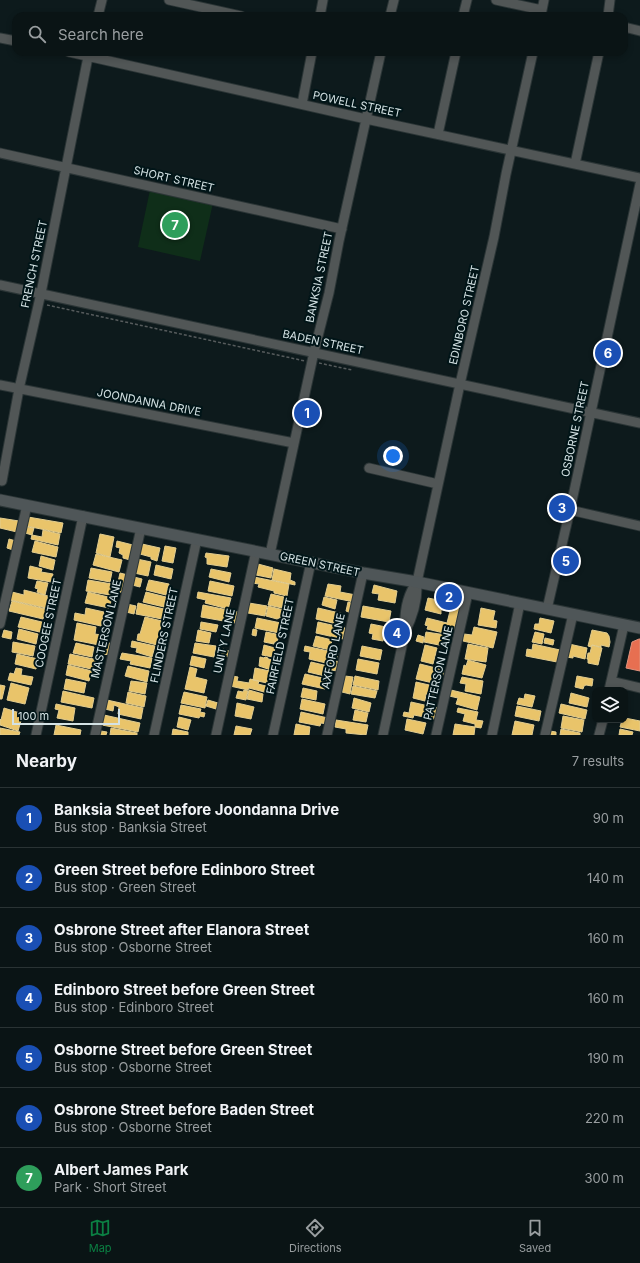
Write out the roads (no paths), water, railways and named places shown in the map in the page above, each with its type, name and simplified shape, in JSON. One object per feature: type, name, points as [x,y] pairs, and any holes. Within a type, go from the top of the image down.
[{"type":"main road","name":"GREEN STREET","points":[[0,500],[363,573],[417,582],[640,628]]},
{"type":"street","points":[[99,12],[102,0]]},
{"type":"street","points":[[169,0],[223,12]]},
{"type":"street","points":[[321,12],[323,0]]},
{"type":"street","points":[[391,12],[394,0]]},
{"type":"street","points":[[464,12],[467,0]]},
{"type":"street","points":[[496,0],[538,12]]},
{"type":"street","points":[[541,12],[544,0]]},
{"type":"street","points":[[608,12],[610,0]]},
{"type":"street","points":[[628,28],[640,31]]},
{"type":"street","points":[[0,38],[12,40]]},
{"type":"street","name":"FRENCH STREET","points":[[2,481],[19,389],[89,56]]},
{"type":"street","name":"POWELL STREET","points":[[98,56],[366,119],[640,178]]},
{"type":"street","points":[[302,104],[311,56]]},
{"type":"street","name":"BANKSIA STREET","points":[[270,554],[381,56]]},
{"type":"street","points":[[438,134],[455,56]]},
{"type":"street","name":"EDINBORO STREET","points":[[383,735],[406,632],[404,619],[410,591],[417,582],[460,384],[494,238],[511,150],[532,56]]},
{"type":"street","points":[[575,164],[598,56]]},
{"type":"street","name":"SHORT STREET","points":[[0,153],[342,229]]},
{"type":"street","name":"OSBORNE STREET","points":[[547,609],[570,510],[640,184]]},
{"type":"street","name":"BADEN STREET","points":[[0,285],[640,424]]},
{"type":"street","name":"JOONDANNA DRIVE","points":[[0,385],[294,442]]},
{"type":"street","points":[[369,468],[438,484]]},
{"type":"street","points":[[0,624],[27,505]]},
{"type":"street","points":[[570,510],[640,526]]},
{"type":"street","name":"COOGEE STREET","points":[[36,735],[83,516]]},
{"type":"street","name":"MASTERSON LANE","points":[[95,735],[141,528]]},
{"type":"street","name":"FLINDERS STREET","points":[[154,735],[197,539]]},
{"type":"street","name":"UNITY LANE","points":[[216,735],[256,551]]},
{"type":"street","name":"FAIRFIELD STREET","points":[[273,735],[311,562]]},
{"type":"street","name":"AXFORD LANE","points":[[327,735],[363,573]]},
{"type":"street","name":"PATTERSON LANE","points":[[436,735],[468,593]]},
{"type":"street","points":[[492,735],[520,603]]},
{"type":"street","points":[[545,735],[573,614]]},
{"type":"street","points":[[624,625],[610,686],[640,688]]},
{"type":"street","points":[[599,735],[602,723]]},
{"type":"place","name":"Albert James Park","points":[[175,225]]},
{"type":"place","name":"Osbrone Street before Baden Street","points":[[608,353]]},
{"type":"place","name":"Banksia Street before Joondanna Drive","points":[[307,413]]},
{"type":"place","name":"Osbrone Street after Elanora Street","points":[[562,508]]},
{"type":"place","name":"Osborne Street before Green Street","points":[[566,561]]},
{"type":"place","name":"Green Street before Edinboro Street","points":[[449,597]]},
{"type":"place","name":"Edinboro Street before Green Street","points":[[397,633]]}]
